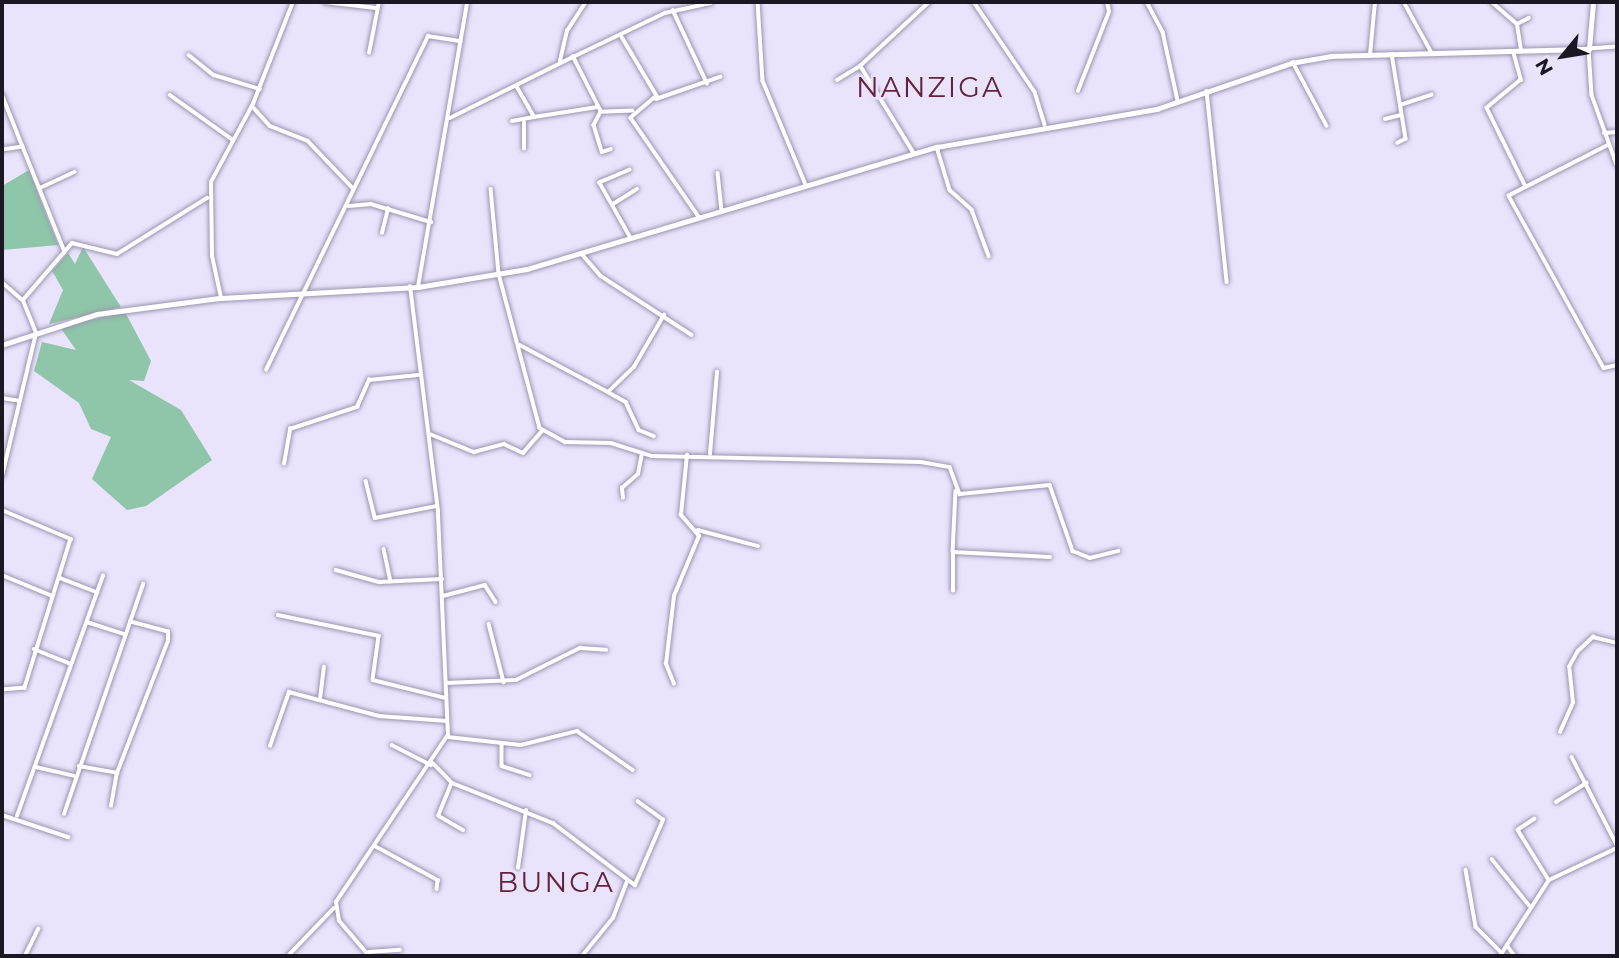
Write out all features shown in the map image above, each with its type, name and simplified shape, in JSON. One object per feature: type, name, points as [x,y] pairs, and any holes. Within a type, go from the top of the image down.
[{"type":"street","points":[[221,298],[208,198],[233,140],[260,89],[293,2]]},
{"type":"street","points":[[325,2],[376,8]]},
{"type":"street","points":[[369,53],[379,2]]},
{"type":"street","points":[[556,65],[586,2]]},
{"type":"street","points":[[758,2],[763,81],[806,185]]},
{"type":"street","points":[[837,79],[860,66],[929,2]]},
{"type":"street","points":[[974,2],[1035,92],[1045,125]]},
{"type":"street","points":[[1078,92],[1109,12],[1107,2]]},
{"type":"street","points":[[1149,2],[1163,33],[1178,101]]},
{"type":"street","points":[[1370,55],[1375,2]]},
{"type":"street","points":[[1404,2],[1432,53]]},
{"type":"street","points":[[1492,2],[1517,24],[1521,52]]},
{"type":"street","points":[[1593,2],[1589,49],[1592,95],[1617,165]]},
{"type":"street","points":[[418,287],[450,118],[468,3]]},
{"type":"street","points":[[450,118],[517,87],[556,65],[622,37],[685,4],[711,4]]},
{"type":"street","points":[[673,10],[707,83]]},
{"type":"street","points":[[1517,24],[1529,18]]},
{"type":"street","points":[[266,370],[349,206],[352,187],[428,36],[461,41]]},
{"type":"street","points":[[622,37],[643,64],[656,99]]},
{"type":"street","points":[[2,345],[97,314],[221,298],[418,287],[499,274],[582,253],[937,147],[1178,101],[1293,62],[1370,55],[1514,53],[1617,47]]},
{"type":"street","points":[[1514,53],[1521,80],[1487,108],[1525,186]]},
{"type":"street","points":[[1392,54],[1406,139],[1398,143]]},
{"type":"street","points":[[189,55],[214,75],[260,89]]},
{"type":"street","points":[[573,57],[601,112],[625,114],[656,99],[720,77]]},
{"type":"street","points":[[1293,62],[1327,125]]},
{"type":"street","points":[[860,66],[914,154]]},
{"type":"street","points":[[517,87],[534,117]]},
{"type":"street","points":[[1207,91],[1227,282]]},
{"type":"street","points":[[2,94],[65,252]]},
{"type":"street","points":[[170,95],[233,140]]},
{"type":"street","points":[[1400,105],[1431,95]]},
{"type":"street","points":[[252,106],[270,126],[308,141],[352,187]]},
{"type":"street","points":[[512,121],[524,123],[534,117],[597,107]]},
{"type":"street","points":[[631,118],[633,111]]},
{"type":"street","points":[[601,112],[597,136],[602,152],[611,149]]},
{"type":"street","points":[[625,114],[631,118],[699,217]]},
{"type":"street","points":[[1385,119],[1401,116]]},
{"type":"street","points":[[524,123],[524,149]]},
{"type":"street","points":[[1604,133],[1617,132]]},
{"type":"street","points":[[1609,145],[1509,196],[1604,368],[1617,365]]},
{"type":"street","points":[[2,150],[23,147]]},
{"type":"street","points":[[937,147],[950,190],[972,210],[989,256]]},
{"type":"street","points":[[630,170],[600,183],[631,238]]},
{"type":"street","points":[[40,188],[75,172]]},
{"type":"street","points":[[718,173],[722,210]]},
{"type":"street","points":[[491,189],[499,274],[543,430],[565,442],[611,443],[642,454],[921,462],[950,467],[956,491],[953,591]]},
{"type":"street","points":[[613,204],[637,189]]},
{"type":"street","points":[[23,300],[65,252],[79,241],[125,251],[208,198]]},
{"type":"street","points":[[349,206],[388,209],[430,222]]},
{"type":"street","points":[[382,233],[388,209]]},
{"type":"street","points":[[582,253],[601,276],[692,335]]},
{"type":"street","points":[[2,282],[23,300],[36,333],[2,476]]},
{"type":"street","points":[[288,956],[335,907],[432,764],[447,737],[443,596],[437,506],[430,434],[418,375],[410,287]]},
{"type":"street","points":[[608,392],[634,367],[664,315]]},
{"type":"street","points":[[520,345],[626,402],[639,430],[654,436]]},
{"type":"street","points":[[710,454],[718,372]]},
{"type":"street","points":[[284,464],[290,429],[357,407],[369,380],[418,375]]},
{"type":"street","points":[[2,398],[20,401]]},
{"type":"street","points":[[430,434],[474,452],[504,444],[523,453],[543,430]]},
{"type":"street","points":[[623,498],[622,488],[638,474],[642,454]]},
{"type":"street","points":[[687,455],[681,515],[698,530],[758,546]]},
{"type":"street","points":[[366,481],[375,519],[437,506]]},
{"type":"street","points":[[956,491],[1050,485],[1073,551],[1090,558],[1118,551]]},
{"type":"street","points":[[2,510],[71,538],[60,578],[50,595],[25,688],[2,690]]},
{"type":"street","points":[[674,684],[666,664],[674,596],[698,530]]},
{"type":"street","points":[[384,549],[391,581]]},
{"type":"street","points":[[953,552],[1050,558]]},
{"type":"street","points":[[336,570],[391,581],[442,579]]},
{"type":"street","points":[[2,575],[50,595]]},
{"type":"street","points":[[17,816],[103,576]]},
{"type":"street","points":[[60,578],[97,592]]},
{"type":"street","points":[[64,814],[74,776],[143,584]]},
{"type":"street","points":[[443,596],[485,585],[496,602]]},
{"type":"street","points":[[278,615],[379,636],[373,680],[446,698]]},
{"type":"street","points":[[88,622],[124,634]]},
{"type":"street","points":[[111,806],[117,773],[168,641],[168,632],[130,622]]},
{"type":"street","points":[[489,624],[504,682]]},
{"type":"street","points":[[1560,732],[1573,704],[1569,667],[1578,651],[1593,637],[1617,643]]},
{"type":"street","points":[[446,682],[504,682],[580,648],[606,650]]},
{"type":"street","points":[[34,649],[71,664]]},
{"type":"street","points":[[320,699],[324,667]]},
{"type":"street","points":[[270,746],[285,694],[320,699],[379,716],[447,721]]},
{"type":"street","points":[[447,737],[502,744],[577,731],[633,770]]},
{"type":"street","points":[[502,744],[502,766],[530,775]]},
{"type":"street","points":[[392,745],[432,764],[452,783],[553,823],[627,882],[641,883],[663,820],[638,802]]},
{"type":"street","points":[[1466,870],[1476,927],[1501,954],[1530,905],[1549,880],[1617,847],[1572,757]]},
{"type":"street","points":[[79,766],[117,773]]},
{"type":"street","points":[[36,767],[74,776]]},
{"type":"street","points":[[452,783],[438,814],[463,830]]},
{"type":"street","points":[[1556,802],[1586,783]]},
{"type":"street","points":[[518,867],[526,811]]},
{"type":"street","points":[[2,815],[17,816],[68,837]]},
{"type":"street","points":[[1535,819],[1518,830],[1549,880]]},
{"type":"street","points":[[375,846],[438,880],[437,889]]},
{"type":"street","points":[[1492,859],[1530,905]]},
{"type":"street","points":[[582,956],[612,918],[627,882]]},
{"type":"street","points":[[335,907],[339,921],[369,954],[400,950]]},
{"type":"street","points":[[25,956],[38,929]]},
{"type":"street","points":[[1507,945],[1515,956]]},
{"type":"green space","points":[[29,170],[58,245],[2,250],[2,186]]},
{"type":"green space","points":[[83,247],[121,307],[49,324],[63,290],[52,271],[68,253],[75,264]]},
{"type":"green space","points":[[125,312],[151,361],[144,381],[129,380],[181,410],[212,460],[146,506],[127,510],[92,479],[111,437],[91,429],[79,403],[34,371],[42,342],[76,350],[60,327]]},
{"type":"district","name":"NANZIGA","points":[[930,87]]},
{"type":"district","name":"BUNGA","points":[[556,882]]}]
